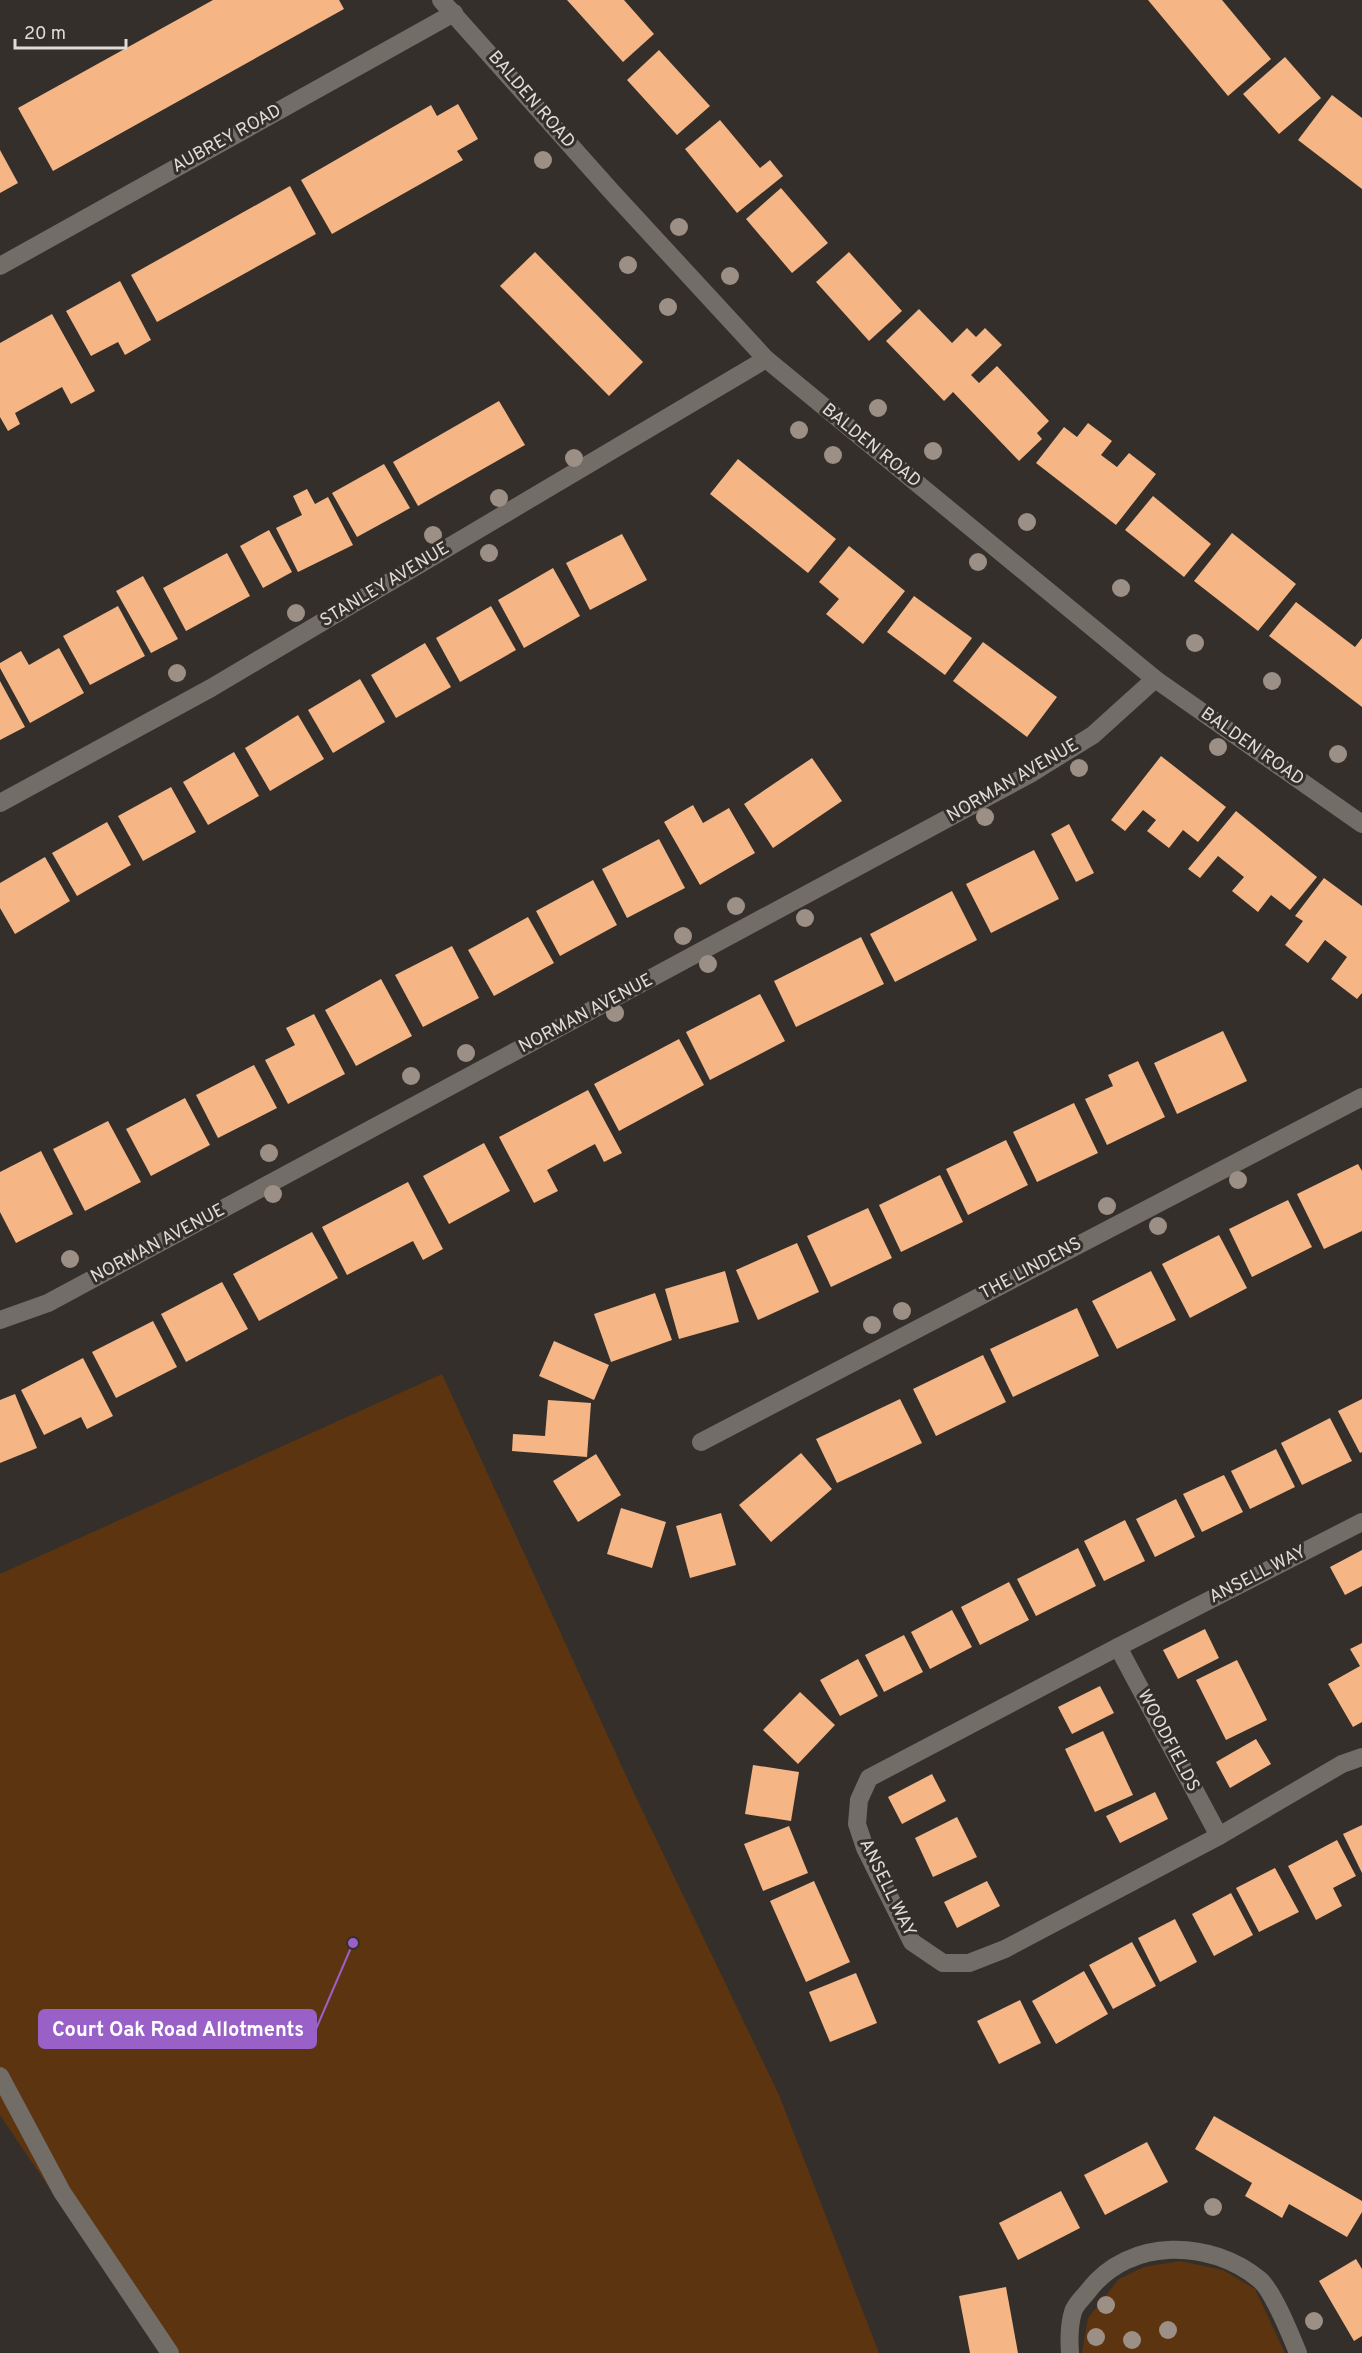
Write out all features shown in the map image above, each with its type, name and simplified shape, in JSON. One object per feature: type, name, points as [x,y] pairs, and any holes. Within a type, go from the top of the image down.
[{"type":"street","name":"AUBREY ROAD","points":[[0,266],[447,6]]},
{"type":"street","name":"BALDEN ROAD","points":[[447,6],[612,192],[766,359],[1155,679],[1362,824]]},
{"type":"street","name":"STANLEY AVENUE","points":[[0,803],[211,688],[766,359]]},
{"type":"street","name":"NORMAN AVENUE","points":[[0,1320],[48,1303],[1030,774],[1093,735],[1155,679]]},
{"type":"street","name":"THE LINDENS","points":[[701,1442],[1362,1097]]},
{"type":"street","name":"ANSELL WAY","points":[[1362,1522],[869,1778],[859,1800],[857,1824],[865,1848],[912,1942],[943,1963],[969,1963],[1005,1949],[1219,1836],[1342,1764],[1362,1757]]},
{"type":"street","name":"WOODFIELDS","points":[[1118,1647],[1219,1836]]},
{"type":"street","points":[[0,2076],[62,2192],[170,2353]]},
{"type":"street","points":[[1070,2353],[1069,2333],[1073,2310],[1098,2279],[1127,2259],[1169,2249],[1203,2251],[1234,2261],[1263,2282],[1298,2353]]},
{"type":"shaded area","points":[[442,1374],[633,1791],[779,2095],[879,2353],[161,2353],[0,2115],[0,1574]]},
{"type":"shaded area","points":[[1180,2261],[1223,2270],[1255,2289],[1285,2353],[1082,2353],[1088,2318],[1119,2279],[1144,2267]]},
{"type":"building","points":[[213,0],[339,0],[344,9],[53,171],[18,108]]},
{"type":"building","points":[[567,0],[624,0],[654,34],[623,62]]},
{"type":"building","points":[[1148,0],[1222,0],[1271,59],[1228,96]]},
{"type":"building","points":[[659,50],[710,106],[677,135],[627,80]]},
{"type":"building","points":[[1285,57],[1321,98],[1279,134],[1243,94]]},
{"type":"building","points":[[1332,95],[1362,118],[1362,189],[1298,140]]},
{"type":"building","points":[[458,104],[478,139],[457,151],[463,160],[332,234],[301,180],[431,105],[437,116]]},
{"type":"building","points":[[720,120],[760,168],[770,160],[783,176],[737,213],[685,149]]},
{"type":"building","points":[[0,150],[18,183],[0,193]]},
{"type":"building","points":[[290,186],[316,234],[157,322],[131,275]]},
{"type":"building","points":[[781,188],[828,243],[792,273],[746,219]]},
{"type":"building","points":[[535,252],[643,362],[609,396],[500,286]]},
{"type":"building","points":[[849,252],[902,311],[869,341],[816,282]]},
{"type":"building","points":[[120,281],[151,340],[125,355],[118,342],[91,356],[66,311]]},
{"type":"building","points":[[919,309],[952,343],[967,328],[976,337],[985,328],[1002,345],[971,375],[979,383],[997,366],[1049,421],[1037,433],[1042,439],[1019,461],[953,392],[944,401],[886,341]]},
{"type":"building","points":[[52,314],[95,391],[71,404],[62,387],[15,413],[20,424],[8,431],[0,417],[0,343]]},
{"type":"building","points":[[499,401],[525,445],[418,506],[393,462]]},
{"type":"building","points":[[1088,423],[1112,441],[1101,455],[1117,467],[1129,453],[1156,474],[1116,525],[1036,463],[1064,427],[1077,437]]},
{"type":"building","points":[[738,459],[836,539],[808,573],[710,494]]},
{"type":"building","points":[[384,464],[410,508],[357,537],[332,493]]},
{"type":"building","points":[[307,489],[315,504],[328,497],[353,545],[298,572],[276,528],[302,515],[293,496]]},
{"type":"building","points":[[1153,496],[1211,544],[1184,577],[1125,530]]},
{"type":"building","points":[[269,530],[292,572],[263,588],[240,546]]},
{"type":"building","points":[[1232,533],[1296,584],[1258,631],[1194,581]]},
{"type":"building","points":[[622,534],[647,580],[590,610],[566,563]]},
{"type":"building","points":[[849,546],[905,591],[863,644],[826,614],[839,599],[819,582]]},
{"type":"building","points":[[227,553],[250,596],[186,631],[163,588]]},
{"type":"building","points":[[553,568],[580,616],[524,648],[498,600]]},
{"type":"building","points":[[143,576],[178,639],[151,653],[116,591]]},
{"type":"building","points":[[914,596],[972,638],[945,675],[887,632]]},
{"type":"building","points":[[1296,602],[1355,647],[1362,638],[1362,707],[1269,636]]},
{"type":"building","points":[[118,606],[145,656],[90,685],[63,636]]},
{"type":"building","points":[[491,606],[516,650],[460,682],[436,638]]},
{"type":"building","points":[[983,642],[1057,697],[1027,737],[953,681]]},
{"type":"building","points":[[425,643],[451,687],[396,718],[371,675]]},
{"type":"building","points":[[59,648],[84,693],[30,723],[0,668],[0,663],[21,651],[29,665]]},
{"type":"building","points":[[360,679],[385,722],[333,753],[308,710]]},
{"type":"building","points":[[0,681],[25,727],[0,740]]},
{"type":"building","points":[[298,715],[324,759],[270,791],[245,748]]},
{"type":"building","points":[[234,752],[259,796],[208,825],[183,782]]},
{"type":"building","points":[[1161,756],[1226,807],[1198,842],[1183,830],[1169,848],[1147,831],[1156,820],[1143,810],[1125,831],[1111,820]]},
{"type":"building","points":[[812,758],[842,801],[773,848],[744,804]]},
{"type":"building","points":[[171,787],[196,832],[143,861],[118,816]]},
{"type":"building","points":[[693,805],[703,823],[729,808],[755,853],[700,885],[664,822]]},
{"type":"building","points":[[1236,811],[1317,877],[1290,910],[1271,895],[1258,912],[1232,891],[1244,877],[1218,856],[1200,878],[1188,869]]},
{"type":"building","points":[[107,822],[131,865],[77,896],[52,853]]},
{"type":"building","points":[[1069,824],[1094,873],[1076,882],[1051,834]]},
{"type":"building","points":[[659,839],[685,888],[627,918],[602,869]]},
{"type":"building","points":[[1034,850],[1059,899],[991,933],[966,884]]},
{"type":"building","points":[[45,857],[70,901],[15,934],[0,908],[0,883]]},
{"type":"building","points":[[1324,878],[1362,906],[1362,993],[1357,999],[1331,979],[1347,957],[1325,940],[1308,963],[1285,945],[1303,921],[1295,916]]},
{"type":"building","points":[[593,880],[617,925],[560,956],[536,911]]},
{"type":"building","points":[[952,891],[977,940],[895,982],[870,934]]},
{"type":"building","points":[[528,917],[554,963],[494,996],[468,950]]},
{"type":"building","points":[[861,937],[884,984],[796,1027],[774,981]]},
{"type":"building","points":[[452,946],[479,998],[423,1027],[395,975]]},
{"type":"building","points":[[381,979],[412,1036],[356,1066],[325,1010]]},
{"type":"building","points":[[760,994],[785,1041],[710,1080],[686,1032]]},
{"type":"building","points":[[314,1014],[345,1074],[288,1104],[265,1060],[295,1045],[286,1028]]},
{"type":"building","points":[[1223,1031],[1247,1081],[1177,1114],[1154,1063]]},
{"type":"building","points":[[679,1039],[704,1085],[619,1131],[594,1084]]},
{"type":"building","points":[[1138,1061],[1165,1117],[1107,1145],[1085,1099],[1113,1086],[1108,1075]]},
{"type":"building","points":[[254,1065],[277,1108],[218,1138],[196,1095]]},
{"type":"building","points":[[588,1090],[622,1153],[604,1162],[595,1144],[547,1170],[558,1191],[534,1203],[499,1137]]},
{"type":"building","points":[[185,1098],[210,1145],[151,1176],[126,1129]]},
{"type":"building","points":[[1074,1103],[1098,1153],[1037,1182],[1013,1132]]},
{"type":"building","points":[[108,1121],[141,1182],[85,1211],[53,1149]]},
{"type":"building","points":[[1006,1140],[1028,1185],[968,1215],[946,1169]]},
{"type":"building","points":[[484,1143],[510,1191],[449,1224],[423,1176]]},
{"type":"building","points":[[41,1151],[73,1214],[16,1243],[0,1212],[0,1172]]},
{"type":"building","points":[[1358,1164],[1362,1171],[1362,1231],[1324,1249],[1297,1194]]},
{"type":"building","points":[[940,1175],[963,1222],[901,1252],[879,1205]]},
{"type":"building","points":[[408,1182],[443,1249],[423,1260],[413,1241],[347,1275],[322,1227]]},
{"type":"building","points":[[1288,1200],[1312,1247],[1252,1277],[1229,1229]]},
{"type":"building","points":[[868,1208],[892,1258],[831,1287],[807,1236]]},
{"type":"building","points":[[312,1232],[338,1278],[259,1321],[233,1274]]},
{"type":"building","points":[[1219,1235],[1247,1288],[1190,1318],[1162,1264]]},
{"type":"building","points":[[797,1243],[819,1292],[758,1320],[736,1270]]},
{"type":"building","points":[[725,1271],[739,1322],[679,1339],[665,1289]]},
{"type":"building","points":[[1151,1271],[1176,1320],[1117,1349],[1092,1301]]},
{"type":"building","points":[[222,1282],[248,1329],[186,1362],[161,1314]]},
{"type":"building","points":[[655,1293],[672,1340],[611,1362],[594,1314]]},
{"type":"building","points":[[1077,1308],[1099,1356],[1013,1397],[990,1349]]},
{"type":"building","points":[[153,1321],[177,1367],[116,1398],[92,1352]]},
{"type":"building","points":[[554,1341],[609,1365],[594,1400],[539,1376]]},
{"type":"building","points":[[983,1355],[1006,1402],[936,1436],[913,1389]]},
{"type":"building","points":[[83,1358],[113,1416],[87,1429],[81,1417],[44,1435],[21,1390]]},
{"type":"building","points":[[15,1394],[37,1448],[0,1463],[0,1400]]},
{"type":"building","points":[[900,1399],[922,1443],[837,1483],[816,1439]]},
{"type":"building","points":[[1362,1399],[1362,1452],[1360,1453],[1338,1411]]},
{"type":"building","points":[[548,1400],[591,1403],[587,1457],[512,1451],[513,1434],[545,1436]]},
{"type":"building","points":[[1330,1418],[1352,1461],[1302,1485],[1281,1443]]},
{"type":"building","points":[[1276,1449],[1295,1487],[1250,1509],[1231,1471]]},
{"type":"building","points":[[801,1453],[832,1489],[771,1542],[739,1505]]},
{"type":"building","points":[[596,1454],[621,1495],[578,1522],[553,1481]]},
{"type":"building","points":[[1224,1475],[1243,1512],[1202,1532],[1183,1494]]},
{"type":"building","points":[[1176,1499],[1195,1537],[1155,1557],[1136,1519]]},
{"type":"building","points":[[621,1508],[666,1522],[652,1568],[607,1554]]},
{"type":"building","points":[[721,1513],[736,1565],[690,1578],[676,1526]]},
{"type":"building","points":[[1125,1520],[1145,1561],[1104,1581],[1084,1541]]},
{"type":"building","points":[[1078,1548],[1096,1586],[1036,1616],[1017,1579]]},
{"type":"building","points":[[1362,1550],[1362,1586],[1345,1595],[1330,1567]]},
{"type":"building","points":[[1009,1582],[1029,1620],[980,1645],[961,1607]]},
{"type":"building","points":[[952,1610],[972,1647],[930,1669],[911,1632]]},
{"type":"building","points":[[1205,1629],[1219,1658],[1178,1679],[1163,1650]]},
{"type":"building","points":[[904,1635],[923,1672],[884,1692],[865,1655]]},
{"type":"building","points":[[1362,1643],[1362,1722],[1353,1727],[1328,1684],[1360,1666],[1350,1649]]},
{"type":"building","points":[[858,1659],[878,1696],[840,1716],[820,1680]]},
{"type":"building","points":[[1237,1660],[1267,1720],[1226,1740],[1196,1680]]},
{"type":"building","points":[[1100,1686],[1114,1713],[1072,1734],[1058,1707]]},
{"type":"building","points":[[800,1692],[835,1725],[798,1764],[763,1730]]},
{"type":"building","points":[[1103,1731],[1133,1795],[1095,1812],[1065,1749]]},
{"type":"building","points":[[1256,1739],[1271,1764],[1230,1788],[1216,1762]]},
{"type":"building","points":[[753,1765],[799,1772],[791,1821],[745,1814]]},
{"type":"building","points":[[932,1774],[946,1801],[902,1824],[888,1797]]},
{"type":"building","points":[[1155,1792],[1168,1819],[1120,1843],[1106,1816]]},
{"type":"building","points":[[957,1817],[977,1857],[933,1877],[915,1838]]},
{"type":"building","points":[[1362,1825],[1362,1873],[1343,1834]]},
{"type":"building","points":[[789,1826],[808,1873],[763,1891],[744,1844]]},
{"type":"building","points":[[1337,1840],[1356,1876],[1333,1888],[1342,1906],[1316,1920],[1288,1866]]},
{"type":"building","points":[[1275,1868],[1299,1912],[1259,1932],[1236,1888]]},
{"type":"building","points":[[814,1881],[850,1962],[806,1982],[770,1901]]},
{"type":"building","points":[[987,1881],[1000,1906],[957,1928],[944,1902]]},
{"type":"building","points":[[1231,1893],[1253,1935],[1214,1956],[1192,1914]]},
{"type":"building","points":[[1175,1919],[1197,1962],[1160,1982],[1138,1938]]},
{"type":"building","points":[[1132,1942],[1156,1986],[1113,2009],[1089,1965]]},
{"type":"building","points":[[1084,1971],[1108,2014],[1056,2044],[1032,2001]]},
{"type":"building","points":[[856,1973],[877,2023],[830,2042],[809,1992]]},
{"type":"building","points":[[1020,2000],[1041,2043],[999,2064],[977,2021]]},
{"type":"building","points":[[1214,2116],[1362,2201],[1362,2212],[1347,2237],[1289,2204],[1282,2218],[1245,2196],[1252,2183],[1195,2149]]},
{"type":"building","points":[[1147,2142],[1168,2182],[1105,2215],[1084,2175]]},
{"type":"building","points":[[1061,2191],[1080,2228],[1018,2260],[999,2223]]},
{"type":"building","points":[[1356,2259],[1362,2269],[1362,2336],[1354,2341],[1319,2281]]},
{"type":"building","points":[[1006,2287],[1018,2353],[970,2353],[959,2296]]},
{"type":"place","name":"Court Oak Road Allotments","points":[[353,1943]]}]
